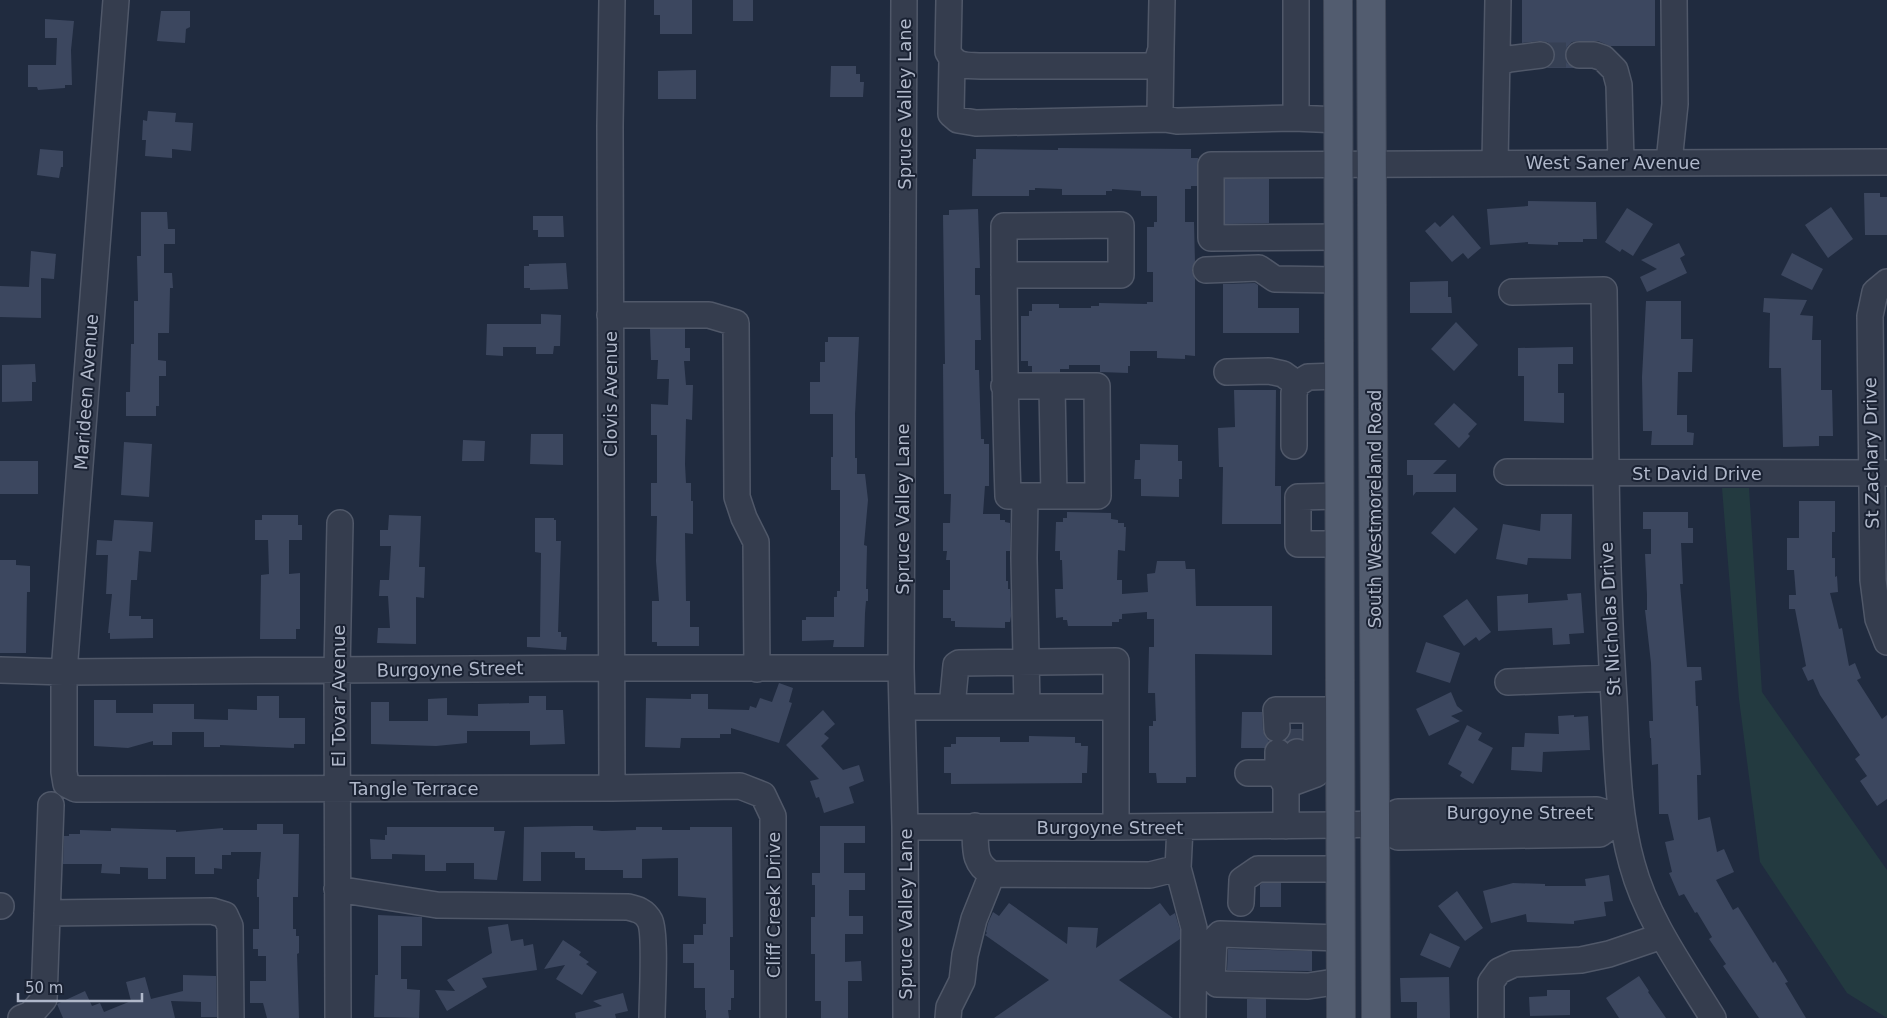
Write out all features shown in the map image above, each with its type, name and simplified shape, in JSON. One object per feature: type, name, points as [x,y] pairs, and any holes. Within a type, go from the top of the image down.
[{"type":"main road","name":"South Westmoreland Road","points":[[1338,0],[1340,544],[1298,746],[1340,784],[1341,1018]]},
{"type":"main road","name":"South Westmoreland Road","points":[[1371,0],[1376,1018]]},
{"type":"street","name":"Marideen Avenue","points":[[66,784],[64,772],[64,672],[116,0]]},
{"type":"street","name":"Clovis Avenue","points":[[612,0],[610,315],[612,788]]},
{"type":"street","name":"Spruce Valley Lane","points":[[904,0],[901,668],[905,827],[906,1018]]},
{"type":"street","points":[[948,0],[948,52],[952,60],[951,114],[958,120],[976,123],[1165,119],[1177,121],[1294,118],[1339,120]]},
{"type":"street","points":[[1162,0],[1160,113],[1165,119]]},
{"type":"street","points":[[1294,118],[1296,112],[1296,0]]},
{"type":"street","points":[[1495,162],[1498,0]]},
{"type":"street","points":[[1669,162],[1674,109],[1674,0]]},
{"type":"street","points":[[952,60],[961,65],[982,66],[1149,66],[1157,62],[1161,49]]},
{"type":"street","points":[[1579,55],[1594,55],[1603,58],[1615,70],[1619,85],[1621,162]]},
{"type":"street","points":[[1497,64],[1509,59],[1540,56]]},
{"type":"street","name":"West Saner Avenue","points":[[1339,236],[1211,238],[1211,165],[1495,162],[1887,162]]},
{"type":"street","points":[[1004,275],[1121,275],[1121,225],[1004,226],[1004,275],[1004,386],[1008,496],[1098,496],[1097,386],[1004,386]]},
{"type":"street","points":[[1206,270],[1259,268],[1275,279],[1338,280]]},
{"type":"street","name":"St Zachary Drive","points":[[1881,287],[1870,316],[1879,473],[1873,580],[1878,619],[1887,642]]},
{"type":"street","name":"St Nicholas Drive","points":[[1512,292],[1604,290],[1607,567],[1612,678],[1622,818],[1632,865],[1646,903],[1662,936],[1713,1018]]},
{"type":"street","points":[[610,315],[709,315],[736,323],[737,497],[744,518],[756,542],[757,669]]},
{"type":"street","points":[[1227,372],[1269,371],[1284,374],[1297,384]]},
{"type":"street","points":[[1294,446],[1294,393],[1297,384],[1308,377],[1339,376]]},
{"type":"street","points":[[1052,386],[1054,496]]},
{"type":"street","name":"St David Drive","points":[[1507,472],[1879,473]]},
{"type":"street","points":[[1025,496],[1024,558],[1027,707]]},
{"type":"street","points":[[1340,496],[1298,497],[1298,544],[1340,544]]},
{"type":"street","name":"El Tovar Avenue","points":[[338,1018],[337,670],[340,523]]},
{"type":"street","points":[[952,707],[956,664],[959,663],[1116,661],[1116,827]]},
{"type":"street","name":"Burgoyne Street","points":[[0,670],[64,672],[901,668]]},
{"type":"street","points":[[1508,682],[1612,678]]},
{"type":"street","points":[[903,707],[1116,707]]},
{"type":"street","points":[[1248,774],[1298,746]]},
{"type":"street","points":[[1298,746],[1340,784]]},
{"type":"street","points":[[1286,826],[1298,746]]},
{"type":"street","name":"Tangle Terrace","points":[[66,784],[76,789],[740,786],[762,795]]},
{"type":"street","name":"Cliff Creek Drive","points":[[762,795],[773,816],[774,1018]]},
{"type":"street","points":[[21,1018],[31,1014],[44,999],[51,805]]},
{"type":"street","name":"Burgoyne Street","points":[[905,827],[1180,827],[1375,824],[1398,812],[1597,810],[1622,818]]},
{"type":"street","points":[[975,826],[978,860],[983,869],[992,874],[1150,875],[1178,868]]},
{"type":"street","points":[[1180,827],[1178,868],[1194,928],[1193,1018]]},
{"type":"street","points":[[1241,903],[1242,880],[1258,869],[1341,869]]},
{"type":"street","points":[[948,1018],[949,1007],[962,981],[965,955],[974,919],[992,874]]},
{"type":"street","points":[[337,889],[437,905],[628,907],[639,909],[651,923],[652,1018]]},
{"type":"street","points":[[47,913],[212,910],[225,915],[230,926],[231,1018]]},
{"type":"street","points":[[1341,938],[1220,934],[1214,940],[1212,978],[1217,984],[1308,986],[1341,981]]},
{"type":"street","points":[[1491,1018],[1490,982],[1499,970],[1514,964],[1581,960],[1609,954],[1662,936]]},
{"type":"green space","points":[[1722,488],[1749,488],[1762,692],[1887,870],[1887,1018],[1847,993],[1760,862],[1739,699]]},
{"type":"building","points":[[654,0],[692,0],[692,34],[660,34],[660,15],[654,15]]},
{"type":"building","points":[[733,0],[753,0],[753,21],[733,21]]},
{"type":"building","points":[[1522,0],[1655,0],[1655,46],[1610,46],[1598,41],[1572,42],[1567,47],[1565,55],[1567,63],[1574,68],[1546,68],[1554,60],[1555,53],[1552,46],[1547,42],[1540,41],[1522,43]]},
{"type":"building","points":[[161,11],[190,11],[190,27],[186,29],[185,43],[157,41]]},
{"type":"building","points":[[45,19],[74,21],[71,50],[72,85],[65,85],[65,88],[38,90],[37,87],[28,87],[28,65],[56,65],[57,38],[45,38]]},
{"type":"building","points":[[831,66],[856,66],[856,74],[860,74],[860,82],[864,82],[863,97],[830,97]]},
{"type":"building","points":[[696,70],[696,99],[658,99],[658,71]]},
{"type":"building","points":[[148,111],[176,113],[175,122],[193,123],[191,151],[172,149],[172,158],[145,156],[146,140],[142,140],[143,120],[147,121]]},
{"type":"building","points":[[1058,148],[1191,149],[1191,158],[1198,158],[1197,186],[1185,189],[1185,222],[1194,222],[1195,262],[1192,270],[1195,279],[1195,356],[1185,355],[1185,359],[1157,358],[1157,351],[1130,351],[1128,373],[1100,372],[1100,365],[1069,365],[1069,369],[1060,369],[1060,372],[1032,372],[1032,366],[1028,366],[1028,361],[1021,361],[1021,316],[1029,316],[1029,311],[1032,311],[1032,304],[1059,304],[1059,308],[1091,308],[1091,306],[1099,306],[1099,303],[1147,304],[1147,302],[1153,302],[1153,272],[1147,272],[1147,227],[1154,227],[1154,222],[1157,222],[1157,196],[1141,196],[1141,191],[1112,189],[1112,191],[1106,191],[1106,195],[1062,195],[1062,189],[1035,188],[1035,190],[1029,190],[1029,196],[972,196],[973,159],[976,159],[976,149],[1058,150]]},
{"type":"building","points":[[40,149],[63,151],[63,167],[61,167],[59,178],[37,175]]},
{"type":"building","points":[[1225,179],[1269,179],[1269,223],[1225,224]]},
{"type":"building","points":[[1864,193],[1880,193],[1880,197],[1887,197],[1887,235],[1865,235]]},
{"type":"building","points":[[1528,201],[1596,202],[1597,239],[1583,239],[1583,242],[1558,242],[1558,245],[1528,244],[1528,242],[1490,245],[1487,209],[1528,206]]},
{"type":"building","points":[[1831,207],[1853,239],[1828,258],[1805,225]]},
{"type":"building","points":[[1627,208],[1653,224],[1633,256],[1622,249],[1620,252],[1605,242]]},
{"type":"building","points":[[978,209],[980,268],[975,268],[975,295],[980,295],[981,340],[975,340],[975,370],[979,370],[981,439],[984,439],[984,444],[989,444],[989,486],[985,486],[983,514],[1000,514],[1000,520],[1010,523],[1010,551],[1006,551],[1006,581],[1008,581],[1008,589],[1010,589],[1011,616],[1010,622],[1005,622],[1005,628],[955,627],[955,621],[951,621],[951,618],[943,618],[943,590],[950,590],[950,560],[946,560],[947,551],[943,551],[943,523],[950,523],[951,494],[944,494],[943,215],[949,215],[949,210]]},
{"type":"building","points":[[141,212],[167,212],[168,229],[175,229],[175,244],[164,244],[164,273],[172,273],[173,288],[170,288],[169,333],[158,333],[158,360],[166,361],[166,376],[159,376],[159,406],[156,406],[156,416],[126,416],[126,392],[130,392],[131,344],[134,344],[134,301],[138,301],[137,256],[141,256]]},
{"type":"building","points":[[1453,215],[1481,248],[1468,259],[1463,253],[1452,262],[1425,231],[1435,222],[1440,227]]},
{"type":"building","points":[[533,216],[563,216],[564,237],[538,237],[538,230],[533,230]]},
{"type":"building","points":[[1679,243],[1685,255],[1680,258],[1687,273],[1647,292],[1640,277],[1657,269],[1641,260]]},
{"type":"building","points":[[31,251],[56,254],[54,279],[41,278],[41,318],[0,317],[0,286],[29,287]]},
{"type":"building","points":[[1792,253],[1823,269],[1812,290],[1781,275]]},
{"type":"building","points":[[566,263],[568,289],[530,290],[530,288],[524,288],[524,266],[529,266],[529,264]]},
{"type":"building","points":[[1448,281],[1448,297],[1451,297],[1452,313],[1410,313],[1410,282]]},
{"type":"building","points":[[1255,283],[1258,285],[1258,308],[1299,308],[1299,333],[1223,333],[1223,284]]},
{"type":"building","points":[[1764,298],[1807,300],[1800,315],[1813,316],[1812,340],[1821,340],[1821,390],[1832,390],[1833,436],[1819,436],[1819,446],[1783,447],[1781,368],[1769,368],[1770,313],[1763,312]]},
{"type":"building","points":[[1646,301],[1681,301],[1681,339],[1693,339],[1692,372],[1678,372],[1677,415],[1687,415],[1687,432],[1694,433],[1693,445],[1651,445],[1652,431],[1643,431],[1642,377]]},
{"type":"building","points":[[541,314],[561,315],[560,346],[554,346],[553,354],[536,354],[536,347],[503,347],[503,356],[486,355],[487,324],[541,324]]},
{"type":"building","points":[[1456,322],[1478,345],[1454,371],[1431,349]]},
{"type":"building","points":[[650,329],[685,329],[685,348],[690,348],[690,361],[684,361],[686,385],[693,385],[692,420],[686,419],[685,464],[686,483],[691,483],[693,534],[685,533],[686,601],[690,601],[690,627],[699,627],[699,646],[657,646],[657,642],[652,642],[652,601],[659,601],[656,561],[657,516],[651,516],[651,483],[657,483],[657,435],[651,435],[651,404],[668,405],[669,379],[657,379],[658,360],[651,360]]},
{"type":"building","points":[[828,337],[859,337],[855,458],[857,458],[857,474],[865,474],[868,500],[864,545],[867,546],[866,589],[868,589],[868,601],[866,601],[864,647],[833,647],[834,640],[802,641],[802,620],[806,620],[806,617],[834,617],[834,597],[837,597],[837,591],[840,591],[840,490],[831,490],[833,414],[810,414],[810,382],[820,382],[820,362],[825,362],[825,342],[828,342]]},
{"type":"building","points":[[1573,347],[1573,364],[1558,364],[1558,393],[1564,393],[1564,423],[1524,421],[1524,376],[1518,376],[1518,348]]},
{"type":"building","points":[[35,364],[36,382],[32,382],[32,401],[2,402],[2,365]]},
{"type":"building","points":[[1234,390],[1276,390],[1275,486],[1281,486],[1281,524],[1222,524],[1223,467],[1219,467],[1218,428],[1235,427]]},
{"type":"building","points":[[1454,403],[1477,424],[1468,434],[1470,436],[1459,448],[1434,424]]},
{"type":"building","points":[[531,434],[563,434],[563,465],[530,464]]},
{"type":"building","points":[[463,440],[485,441],[484,461],[462,461]]},
{"type":"building","points":[[124,442],[152,444],[149,497],[121,495]]},
{"type":"building","points":[[1140,444],[1178,445],[1178,461],[1182,461],[1179,497],[1141,496],[1141,479],[1134,479],[1135,460],[1140,460]]},
{"type":"building","points":[[1407,460],[1447,460],[1433,474],[1456,474],[1456,492],[1416,492],[1413,496],[1413,475],[1407,475]]},
{"type":"building","points":[[0,461],[38,461],[38,494],[0,494]]},
{"type":"building","points":[[1799,501],[1835,501],[1835,532],[1832,532],[1832,558],[1835,558],[1835,577],[1837,576],[1838,592],[1830,593],[1839,629],[1842,628],[1849,666],[1855,663],[1861,678],[1857,680],[1882,719],[1887,715],[1887,799],[1877,806],[1860,781],[1867,776],[1855,759],[1860,755],[1820,695],[1813,679],[1808,681],[1802,668],[1806,666],[1795,609],[1789,609],[1789,595],[1796,595],[1794,570],[1787,570],[1787,538],[1799,538]]},
{"type":"building","points":[[1454,507],[1478,529],[1455,554],[1431,533]]},
{"type":"building","points":[[1067,512],[1111,513],[1111,519],[1118,520],[1118,523],[1124,523],[1124,527],[1126,527],[1125,551],[1118,550],[1117,580],[1122,580],[1122,594],[1148,592],[1147,574],[1155,573],[1157,561],[1185,561],[1186,569],[1195,569],[1196,606],[1272,606],[1272,655],[1195,654],[1196,777],[1186,777],[1186,783],[1157,783],[1156,773],[1149,773],[1149,726],[1153,726],[1153,721],[1156,721],[1155,693],[1148,693],[1149,647],[1154,647],[1154,619],[1147,619],[1147,612],[1122,614],[1122,619],[1119,619],[1119,622],[1112,622],[1112,626],[1068,626],[1067,620],[1063,620],[1063,617],[1056,618],[1055,589],[1063,589],[1062,560],[1060,560],[1060,551],[1055,551],[1056,522],[1063,522],[1063,518],[1067,518]]},
{"type":"building","points":[[1643,512],[1688,512],[1688,528],[1693,528],[1693,543],[1681,543],[1683,584],[1680,584],[1687,667],[1701,667],[1702,680],[1695,681],[1701,775],[1697,775],[1698,820],[1710,817],[1717,852],[1724,849],[1734,872],[1716,880],[1733,910],[1738,907],[1773,963],[1775,961],[1788,982],[1785,983],[1806,1018],[1759,1018],[1723,966],[1726,964],[1709,939],[1712,937],[1697,912],[1695,913],[1684,894],[1679,896],[1669,873],[1672,872],[1665,842],[1674,840],[1668,814],[1659,814],[1658,764],[1652,765],[1650,738],[1649,721],[1653,721],[1651,663],[1645,610],[1647,610],[1647,595],[1645,554],[1651,554],[1651,529],[1643,529]]},
{"type":"building","points":[[1541,514],[1572,514],[1571,559],[1528,558],[1527,565],[1496,559],[1503,524],[1540,531]]},
{"type":"building","points":[[262,515],[298,515],[298,525],[302,525],[302,540],[289,540],[289,574],[300,573],[300,629],[296,629],[296,639],[260,639],[261,575],[269,574],[268,540],[255,540],[255,520],[262,520]]},
{"type":"building","points":[[389,515],[421,516],[419,567],[425,567],[424,598],[416,597],[416,644],[377,643],[378,628],[390,628],[388,596],[379,596],[380,580],[389,580],[391,546],[380,546],[380,530],[388,530]]},
{"type":"building","points":[[535,518],[554,518],[556,520],[556,541],[561,541],[558,632],[561,632],[561,637],[567,637],[566,650],[527,647],[527,637],[540,637],[541,553],[535,552]]},
{"type":"building","points":[[114,520],[153,522],[151,552],[139,551],[137,580],[131,580],[129,616],[153,619],[153,638],[110,639],[110,633],[108,633],[112,594],[106,594],[108,555],[96,555],[97,540],[112,541]]},
{"type":"building","points":[[0,560],[16,560],[16,565],[30,566],[30,592],[27,592],[26,653],[0,653]]},
{"type":"building","points":[[1581,593],[1584,633],[1569,634],[1570,644],[1553,645],[1552,628],[1498,631],[1497,596],[1528,594],[1528,603],[1568,600],[1567,594]]},
{"type":"building","points":[[1467,599],[1491,632],[1479,641],[1476,637],[1464,646],[1443,616]]},
{"type":"building","points":[[1426,642],[1460,653],[1450,683],[1416,672]]},
{"type":"building","points":[[779,683],[793,688],[789,702],[792,703],[779,743],[731,728],[731,734],[720,734],[720,738],[681,738],[680,748],[645,747],[646,698],[691,699],[691,694],[708,694],[708,709],[749,710],[750,706],[756,708],[760,698],[772,702]]},
{"type":"building","points":[[1451,692],[1457,706],[1463,711],[1451,716],[1460,721],[1429,736],[1416,709]]},
{"type":"building","points":[[257,696],[279,696],[279,718],[305,718],[305,744],[294,744],[294,748],[220,745],[220,747],[204,747],[204,732],[172,732],[172,745],[153,745],[153,741],[128,748],[94,746],[94,700],[116,700],[116,713],[153,713],[153,704],[194,704],[194,719],[228,720],[228,709],[257,710]]},
{"type":"building","points":[[529,696],[546,696],[546,710],[563,710],[565,744],[530,745],[530,731],[467,731],[467,743],[436,746],[371,744],[371,702],[389,702],[389,721],[428,721],[428,699],[447,698],[447,715],[478,716],[478,704],[529,703]]},
{"type":"building","points":[[823,710],[835,724],[824,734],[829,738],[821,746],[843,770],[859,765],[864,781],[849,787],[854,803],[824,813],[819,797],[816,798],[810,781],[819,779],[786,745]]},
{"type":"building","points":[[1242,712],[1262,712],[1263,730],[1269,741],[1265,748],[1241,748]]},
{"type":"building","points":[[1574,715],[1574,717],[1588,716],[1590,750],[1543,752],[1542,772],[1511,770],[1512,747],[1524,747],[1525,733],[1559,734],[1558,716]]},
{"type":"building","points":[[1467,725],[1482,733],[1478,740],[1493,748],[1473,784],[1460,776],[1462,772],[1448,764]]},
{"type":"building","points":[[1291,729],[1302,729],[1302,739],[1297,738],[1288,742],[1286,740],[1290,735]]},
{"type":"building","points":[[1029,736],[1075,737],[1075,743],[1081,743],[1081,746],[1088,746],[1087,773],[1082,773],[1082,783],[951,784],[951,773],[944,773],[944,747],[951,747],[951,744],[956,744],[956,737],[1000,737],[1000,742],[1029,742]]},
{"type":"building","points":[[257,824],[283,824],[283,834],[299,834],[298,897],[293,897],[293,929],[296,929],[296,936],[299,936],[299,953],[297,954],[299,1018],[267,1018],[263,1003],[250,1003],[250,981],[266,981],[266,956],[258,956],[258,949],[253,949],[253,929],[259,929],[257,879],[259,879],[261,852],[231,852],[231,855],[222,855],[222,869],[214,868],[214,874],[195,874],[195,857],[166,857],[166,879],[148,879],[148,868],[120,867],[120,874],[101,873],[102,864],[63,864],[64,836],[80,834],[80,830],[111,831],[111,828],[176,830],[176,832],[223,828],[223,830],[257,830]]},
{"type":"building","points":[[593,826],[593,830],[602,831],[636,830],[636,827],[662,827],[662,830],[690,830],[690,827],[732,827],[733,937],[730,937],[730,970],[734,970],[734,998],[731,998],[731,1010],[728,1010],[729,1018],[706,1018],[705,988],[694,988],[694,963],[683,963],[683,944],[694,944],[694,935],[703,935],[703,924],[706,924],[706,898],[678,896],[678,858],[642,859],[642,878],[623,878],[623,870],[585,870],[585,858],[575,858],[575,852],[541,852],[541,881],[523,881],[524,827]]},
{"type":"building","points":[[820,826],[865,826],[865,843],[844,843],[844,873],[865,873],[865,890],[849,890],[849,916],[863,916],[863,934],[845,934],[845,962],[861,961],[862,981],[848,981],[848,1018],[821,1018],[821,1001],[815,1001],[815,954],[811,954],[811,917],[815,917],[815,885],[812,885],[812,873],[820,873]]},
{"type":"building","points":[[387,827],[494,827],[494,831],[505,831],[497,880],[474,879],[474,863],[446,863],[446,871],[425,871],[425,855],[392,854],[392,859],[371,859],[370,839],[385,840]]},
{"type":"building","points":[[1609,875],[1613,901],[1604,902],[1606,916],[1574,921],[1574,924],[1527,922],[1526,914],[1491,923],[1483,891],[1513,883],[1545,884],[1545,886],[1586,886],[1585,879]]},
{"type":"building","points":[[1262,883],[1281,883],[1281,907],[1260,907],[1260,885]]},
{"type":"building","points":[[1457,891],[1483,928],[1465,941],[1438,906]]},
{"type":"building","points":[[1009,903],[1067,944],[1068,927],[1098,928],[1096,948],[1160,903],[1170,916],[1175,913],[1180,930],[1180,939],[1119,980],[1173,1018],[994,1018],[1049,980],[985,935],[993,912],[999,916]]},
{"type":"building","points":[[378,915],[422,917],[422,946],[401,946],[401,979],[407,979],[407,989],[420,990],[419,1018],[374,1017],[375,975],[378,975]]},
{"type":"building","points":[[508,924],[511,941],[523,939],[524,946],[533,944],[537,970],[482,978],[487,987],[447,1011],[435,990],[455,991],[447,980],[492,953],[488,927]]},
{"type":"building","points":[[1430,933],[1460,947],[1450,968],[1420,955]]},
{"type":"building","points":[[563,940],[581,952],[579,955],[589,962],[586,964],[597,972],[582,995],[556,979],[565,965],[544,969]]},
{"type":"building","points":[[1228,949],[1312,951],[1312,971],[1227,970]]},
{"type":"building","points":[[183,975],[216,976],[217,1017],[201,1017],[201,1002],[171,1001],[175,1018],[63,1018],[57,1004],[85,991],[92,1006],[100,1003],[104,1012],[131,1001],[126,982],[145,977],[151,999],[183,991]]},
{"type":"building","points":[[1639,976],[1666,1018],[1619,1018],[1606,998]]},
{"type":"building","points":[[1449,977],[1450,1018],[1417,1018],[1417,1002],[1401,1002],[1400,978]]},
{"type":"building","points":[[1547,990],[1570,990],[1570,1015],[1530,1016],[1529,997],[1547,996]]},
{"type":"building","points":[[623,993],[628,1011],[615,1014],[616,1018],[576,1018],[575,1013],[602,1006],[593,1001]]},
{"type":"building","points":[[1247,999],[1266,999],[1266,1018],[1247,1018]]},
{"type":"tunnel","points":[[1541,55],[1579,55]]},
{"type":"tunnel","points":[[1297,729],[1297,752]]}]
